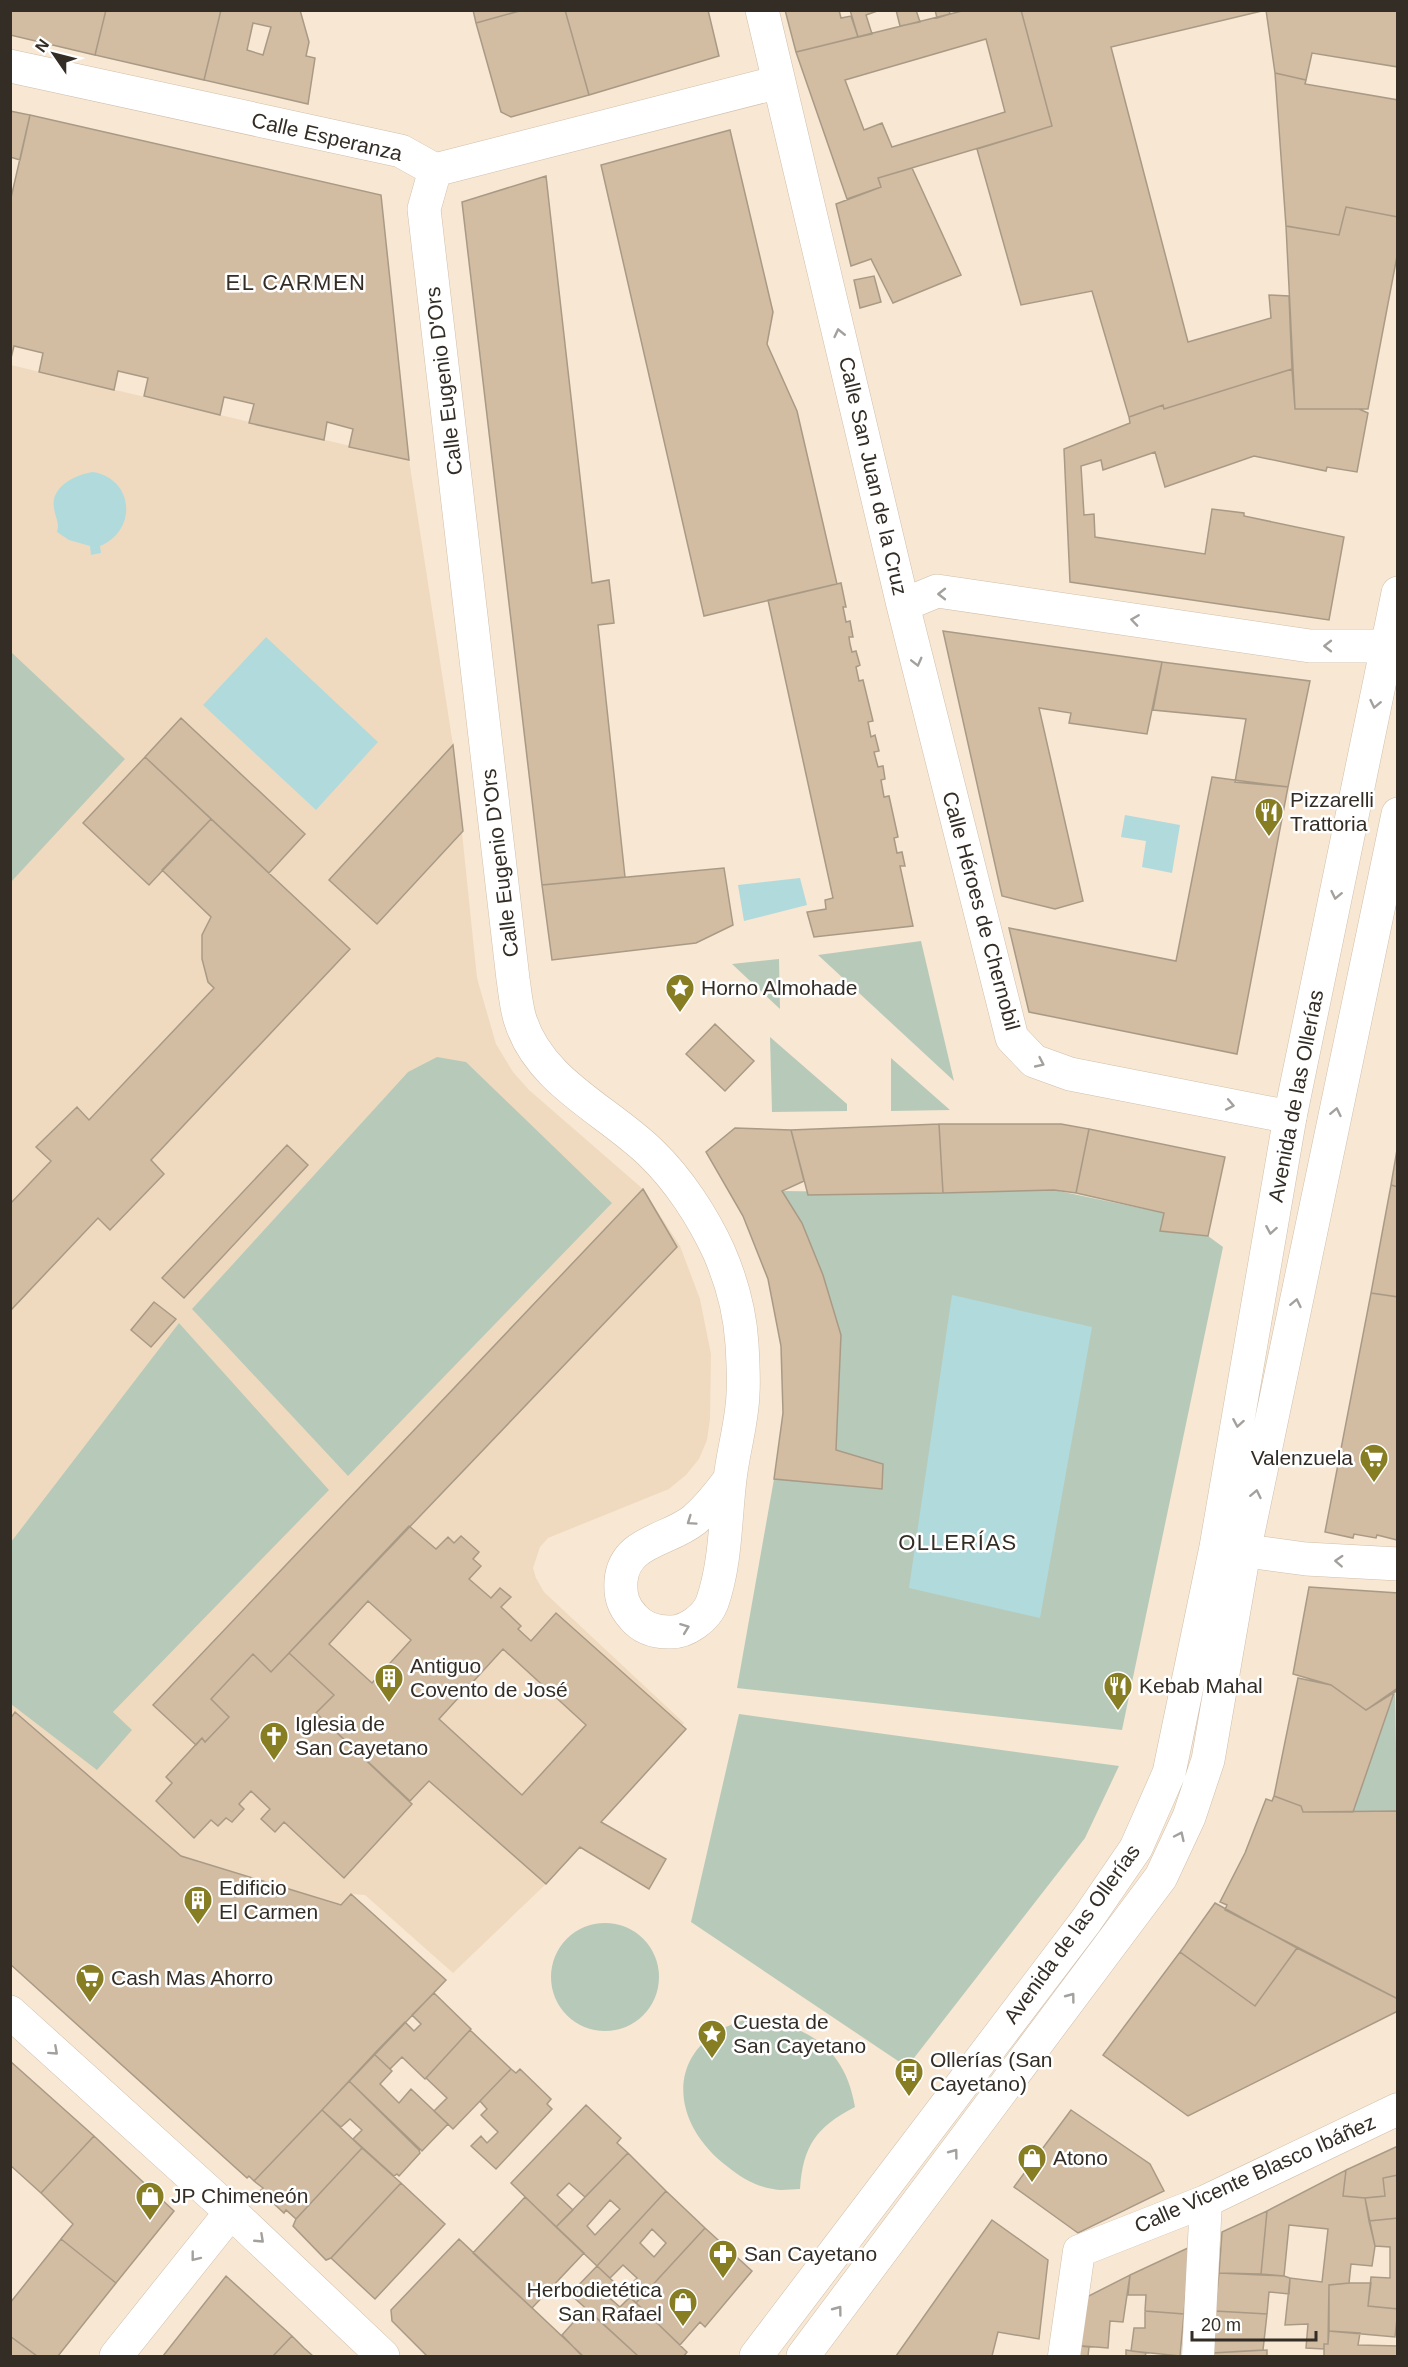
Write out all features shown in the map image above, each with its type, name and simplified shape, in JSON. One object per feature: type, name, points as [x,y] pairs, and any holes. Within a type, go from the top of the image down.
[{"type":"street","name":"Calle San Juan de la Cruz","points":[[762,10],[903,605],[937,591],[1310,646],[1392,647]]},
{"type":"street","name":"Calle Esperanza","points":[[10,66],[401,151],[435,170]]},
{"type":"street","points":[[435,170],[779,82]]},
{"type":"street","name":"Calle Eugenio D'Ors","points":[[435,170],[424,209],[510,955],[520,1019],[533,1047],[557,1078],[652,1155],[687,1197],[718,1251],[735,1294],[742,1342],[743,1395],[730,1479],[725,1546],[711,1605],[695,1624],[673,1633],[657,1632],[637,1622],[624,1606],[620,1590],[622,1574],[628,1560],[638,1548],[692,1522],[711,1505],[730,1479]]},
{"type":"street","name":"Avenida de las Ollerías","points":[[803,2356],[1161,1877],[1189,1817],[1208,1760],[1230,1549],[1290,1117],[1392,647],[1398,593]]},
{"type":"street","name":"Calle Héroes de Chernobil","points":[[903,605],[1012,1038],[1034,1061],[1070,1074],[1290,1117]]},
{"type":"street","name":"Avenida de las Ollerías","points":[[756,2356],[1086,1921],[1136,1848],[1169,1773],[1230,1549],[1398,814]]},
{"type":"street","points":[[1230,1549],[1306,1559],[1398,1564]]},
{"type":"street","points":[[10,2012],[231,2212],[383,2356]]},
{"type":"street","name":"Calle Vicente Blasco Ibáñez","points":[[1064,2356],[1079,2251],[1206,2201],[1398,2109]]},
{"type":"street","points":[[1198,2356],[1206,2201]]},
{"type":"street","points":[[116,2356],[231,2212]]},
{"type":"shaded area","points":[[11,365],[409,460],[453,745],[477,978],[496,1044],[513,1072],[529,1090],[643,1189],[680,1246],[700,1299],[711,1354],[710,1419],[707,1440],[699,1459],[686,1475],[669,1489],[548,1538],[540,1547],[533,1568],[544,1592],[684,1723],[682,1725],[686,1729],[602,1822],[666,1859],[649,1889],[580,1847],[546,1884],[453,1973],[365,1895],[351,1894],[341,1905],[181,1856],[11,1719]]},
{"type":"green space","points":[[10,651],[125,759],[11,882],[10,882]]},
{"type":"green space","points":[[921,941],[954,1081],[818,955]]},
{"type":"green space","points":[[779,959],[780,1009],[732,964]]},
{"type":"green space","points":[[770,1037],[847,1104],[847,1111],[772,1112]]},
{"type":"green space","points":[[437,1057],[466,1062],[612,1203],[348,1476],[192,1309],[408,1072]]},
{"type":"green space","points":[[891,1058],[950,1110],[891,1111]]},
{"type":"green space","points":[[1054,1190],[1164,1213],[1161,1231],[1208,1236],[1223,1247],[1122,1730],[737,1688],[774,1479],[882,1489],[836,1450],[841,1335],[782,1191],[943,1193]]},
{"type":"green space","points":[[179,1323],[329,1490],[113,1712],[132,1730],[97,1770],[11,1704],[11,1542]]},
{"type":"green space","points":[[1395,1690],[1397,1811],[1353,1812]]},
{"type":"green space","points":[[739,1714],[1119,1766],[1085,1838],[907,2067],[691,1922]]},
{"type":"green space","points":[[605,1923],[626,1927],[643,1939],[655,1956],[659,1977],[655,1998],[643,2015],[626,2027],[605,2031],[584,2027],[567,2015],[555,1998],[551,1977],[555,1956],[567,1939],[584,1927]]},
{"type":"green space","points":[[752,2018],[791,2027],[821,2043],[843,2069],[850,2087],[855,2107],[830,2122],[814,2139],[804,2161],[800,2189],[767,2188],[733,2171],[707,2147],[692,2126],[685,2104],[684,2082],[690,2061],[703,2043],[724,2028]]},
{"type":"water","points":[[93,472],[117,484],[126,506],[121,529],[112,539],[100,546],[101,553],[91,555],[90,546],[69,540],[57,532],[54,501],[60,488],[66,483]]},
{"type":"water","points":[[266,637],[378,742],[316,810],[203,705]]},
{"type":"water","points":[[1125,815],[1180,825],[1172,873],[1142,867],[1146,841],[1121,837]]},
{"type":"water","points":[[800,878],[807,905],[744,921],[738,885]]},
{"type":"water","points":[[952,1295],[1092,1327],[1040,1618],[909,1588]]},
{"type":"building","points":[[10,10],[106,10],[95,55],[10,35]]},
{"type":"building","points":[[106,10],[221,10],[204,80],[95,55]]},
{"type":"building","points":[[221,10],[300,10],[309,42],[306,56],[315,58],[308,104],[204,80]],"holes":[[[253,23],[271,27],[263,55],[247,50]]]},
{"type":"building","points":[[473,10],[523,10],[476,23]]},
{"type":"building","points":[[523,10],[565,10],[589,95],[511,117],[501,112],[476,23]]},
{"type":"building","points":[[565,10],[708,10],[719,56],[589,95]]},
{"type":"building","points":[[785,10],[839,10],[841,18],[851,16],[858,37],[796,52]]},
{"type":"building","points":[[850,10],[880,10],[866,15],[872,34],[858,37]]},
{"type":"building","points":[[896,10],[916,10],[920,22],[900,26]]},
{"type":"building","points":[[935,10],[949,10],[950,14],[937,18]]},
{"type":"building","points":[[966,10],[1021,10],[1052,126],[878,178],[881,187],[847,199],[796,52]],"holes":[[[986,39],[1005,112],[892,147],[882,123],[864,130],[845,80]]]},
{"type":"building","points":[[1021,10],[1266,10],[1111,47],[1188,342],[1271,318],[1269,295],[1289,296],[1292,369],[1164,409],[1163,405],[1129,417],[1092,291],[1021,305],[977,149],[1052,126]]},
{"type":"building","points":[[1266,10],[1398,10],[1398,67],[1312,53],[1306,80],[1275,73]]},
{"type":"building","points":[[1275,73],[1306,80],[1305,84],[1398,100],[1398,217],[1346,207],[1339,235],[1286,226]]},
{"type":"building","points":[[10,111],[30,115],[20,160],[10,157]]},
{"type":"building","points":[[30,115],[381,195],[409,460],[349,447],[353,429],[327,422],[324,440],[249,423],[254,404],[224,397],[220,415],[144,396],[148,378],[118,371],[114,390],[39,372],[43,353],[14,346],[10,362],[10,202]]},
{"type":"building","points":[[730,130],[773,312],[767,344],[797,411],[837,584],[704,616],[601,165]]},
{"type":"building","points":[[912,168],[961,275],[893,303],[871,259],[851,266],[836,204],[881,187],[878,178]]},
{"type":"building","points":[[546,176],[592,583],[609,580],[614,623],[598,625],[625,877],[542,885],[462,202]]},
{"type":"building","points":[[1346,207],[1398,217],[1398,251],[1368,409],[1295,409],[1286,226],[1339,235]]},
{"type":"building","points":[[874,276],[881,302],[860,308],[854,280]]},
{"type":"building","points":[[1292,369],[1295,409],[1359,409],[1368,413],[1357,472],[1327,467],[1326,471],[1254,456],[1165,487],[1155,452],[1103,470],[1101,460],[1081,466],[1084,515],[1094,514],[1095,537],[1205,554],[1212,509],[1244,513],[1244,516],[1344,537],[1329,620],[1070,582],[1064,449],[1130,423],[1129,417],[1163,405],[1164,409]]},
{"type":"building","points":[[841,583],[846,607],[843,607],[846,622],[850,621],[853,637],[849,637],[850,644],[852,652],[856,651],[860,665],[856,667],[859,681],[863,680],[873,721],[868,722],[871,737],[875,735],[879,751],[874,752],[878,767],[883,766],[885,779],[881,780],[884,797],[889,796],[898,837],[894,838],[897,853],[902,852],[905,866],[900,866],[913,926],[814,937],[807,912],[826,909],[825,900],[833,898],[768,600]]},
{"type":"building","points":[[943,631],[1162,662],[1147,734],[1069,723],[1071,713],[1039,708],[1083,901],[1055,909],[1002,896]]},
{"type":"building","points":[[1162,662],[1310,681],[1288,787],[1235,782],[1246,719],[1153,710]]},
{"type":"building","points":[[181,718],[305,834],[269,873],[145,757]]},
{"type":"building","points":[[453,745],[463,831],[377,924],[329,880]]},
{"type":"building","points":[[145,757],[211,819],[149,885],[83,823]]},
{"type":"building","points":[[1212,777],[1288,787],[1237,1054],[1029,1012],[1009,928],[1176,961]]},
{"type":"building","points":[[211,819],[350,949],[151,1160],[164,1174],[110,1230],[98,1218],[10,1311],[10,1204],[51,1161],[36,1147],[77,1107],[89,1120],[214,988],[208,982],[202,959],[202,935],[211,917],[162,870]]},
{"type":"building","points":[[724,868],[733,925],[696,943],[552,960],[542,885]]},
{"type":"building","points":[[715,1024],[754,1061],[725,1091],[686,1054]]},
{"type":"building","points":[[939,1124],[943,1193],[808,1195],[791,1130]]},
{"type":"building","points":[[939,1124],[1061,1124],[1089,1129],[1076,1193],[1054,1190],[943,1193]]},
{"type":"building","points":[[735,1128],[791,1130],[804,1181],[782,1191],[802,1223],[823,1275],[841,1335],[836,1450],[883,1464],[882,1489],[774,1479],[783,1413],[781,1346],[768,1279],[743,1216],[706,1152]]},
{"type":"building","points":[[1089,1129],[1225,1157],[1208,1236],[1160,1231],[1164,1213],[1076,1193]]},
{"type":"building","points":[[1398,1144],[1398,1187],[1391,1185]]},
{"type":"building","points":[[287,1145],[308,1165],[184,1298],[162,1278]]},
{"type":"building","points":[[1391,1185],[1398,1187],[1398,1297],[1371,1293]]},
{"type":"building","points":[[643,1189],[677,1247],[271,1672],[253,1654],[211,1699],[229,1717],[205,1742],[202,1738],[196,1745],[153,1705]]},
{"type":"building","points":[[1371,1293],[1398,1297],[1397,1540],[1377,1535],[1376,1538],[1354,1534],[1353,1538],[1325,1532]]},
{"type":"building","points":[[154,1302],[176,1319],[151,1347],[131,1330]]},
{"type":"building","name":"Antiguo Covento de José","points":[[409,1526],[436,1549],[448,1537],[454,1543],[461,1536],[479,1552],[473,1559],[481,1566],[469,1579],[491,1598],[500,1588],[511,1597],[501,1607],[521,1626],[518,1629],[531,1641],[556,1613],[686,1729],[601,1822],[666,1859],[649,1889],[580,1847],[546,1884],[429,1781],[410,1801],[316,1713],[334,1695],[289,1653]],"holes":[[[368,1601],[411,1640],[372,1683],[329,1644]],[[503,1649],[586,1725],[522,1795],[439,1719]]]},
{"type":"building","points":[[1309,1587],[1398,1593],[1398,1690],[1366,1710],[1331,1685],[1293,1674]]},
{"type":"building","name":"Iglesia de San Cayetano","points":[[289,1653],[334,1695],[316,1713],[412,1804],[344,1878],[284,1822],[275,1832],[261,1819],[270,1809],[251,1791],[239,1804],[244,1809],[232,1822],[226,1818],[218,1826],[211,1820],[194,1838],[156,1801],[172,1783],[166,1777],[202,1738],[205,1742],[229,1717],[211,1699],[253,1654],[271,1672]]},
{"type":"building","points":[[1298,1678],[1331,1685],[1366,1710],[1395,1690],[1353,1812],[1303,1812],[1301,1806],[1274,1796]]},
{"type":"building","name":"Edificio El Carmen","points":[[15,1712],[181,1856],[341,1905],[351,1894],[446,1980],[254,2181],[249,2176],[247,2178],[10,1964],[10,1719]]},
{"type":"building","points":[[1274,1796],[1301,1806],[1303,1812],[1398,1811],[1398,1999],[1225,1910],[1227,1905],[1220,1902],[1245,1853],[1266,1799],[1272,1801]]},
{"type":"building","points":[[1215,1903],[1297,1948],[1255,2006],[1180,1952]]},
{"type":"building","points":[[1297,1948],[1398,1999],[1398,2011],[1188,2116],[1103,2055],[1180,1952],[1255,2006]]},
{"type":"building","points":[[434,1993],[471,2029],[425,2079],[402,2057],[390,2069],[374,2054],[405,2022],[414,2031],[421,2024],[412,2015]]},
{"type":"building","points":[[470,2030],[511,2069],[453,2129],[434,2111],[447,2098],[426,2078]]},
{"type":"building","points":[[374,2054],[392,2071],[380,2084],[399,2103],[411,2089],[448,2124],[422,2151],[349,2081]]},
{"type":"building","points":[[10,2061],[94,2136],[41,2193],[10,2165]]},
{"type":"building","points":[[511,2069],[516,2073],[520,2069],[551,2099],[547,2104],[552,2109],[496,2169],[471,2146],[481,2136],[487,2143],[498,2132],[481,2115],[487,2109],[480,2101]]},
{"type":"building","points":[[349,2081],[419,2150],[420,2153],[399,2176],[397,2174],[394,2176],[353,2139],[362,2130],[350,2119],[341,2127],[322,2110]]},
{"type":"building","points":[[586,2105],[621,2138],[617,2143],[628,2153],[585,2197],[569,2183],[557,2195],[573,2210],[556,2227],[511,2183]]},
{"type":"building","points":[[322,2110],[362,2148],[296,2219],[286,2210],[284,2213],[260,2191],[263,2188],[254,2181]]},
{"type":"building","points":[[1071,2110],[1150,2164],[1164,2191],[1078,2233],[1014,2187]]},
{"type":"building","points":[[94,2136],[174,2211],[116,2283],[61,2239],[73,2224],[41,2193]]},
{"type":"building","points":[[1398,2146],[1398,2175],[1383,2178],[1385,2196],[1365,2198],[1343,2196],[1346,2170]]},
{"type":"building","points":[[362,2148],[401,2183],[331,2258],[326,2260],[293,2226],[296,2219]]},
{"type":"building","points":[[628,2153],[666,2191],[597,2266],[556,2227]],"holes":[[[610,2200],[620,2209],[595,2235],[587,2226]]]},
{"type":"building","points":[[1346,2170],[1343,2196],[1365,2198],[1375,2246],[1372,2266],[1351,2264],[1349,2283],[1329,2285],[1328,2344],[1324,2344],[1324,2349],[1306,2348],[1308,2324],[1285,2325],[1290,2278],[1322,2282],[1328,2229],[1289,2225],[1284,2276],[1261,2274],[1267,2211]]},
{"type":"building","points":[[1398,2175],[1398,2218],[1369,2221],[1365,2198],[1385,2196],[1383,2178]]},
{"type":"building","points":[[401,2183],[445,2224],[375,2299],[331,2258]]},
{"type":"building","points":[[666,2191],[705,2228],[636,2303],[624,2292],[637,2278],[623,2265],[610,2278],[597,2266]],"holes":[[[652,2229],[666,2243],[654,2257],[640,2243]]]},
{"type":"building","points":[[525,2197],[584,2253],[532,2308],[473,2253]]},
{"type":"building","points":[[1267,2211],[1261,2274],[1219,2273],[1222,2232]]},
{"type":"building","points":[[1398,2218],[1398,2309],[1368,2306],[1371,2277],[1390,2278],[1390,2247],[1375,2246],[1369,2221]]},
{"type":"building","points":[[992,2220],[1048,2260],[1039,2339],[998,2332],[992,2356],[896,2356]]},
{"type":"building","points":[[705,2228],[752,2271],[705,2327],[700,2322],[680,2345],[636,2303]]},
{"type":"building","points":[[61,2239],[116,2283],[58,2356],[37,2356],[10,2336],[10,2303]]},
{"type":"building","points":[[459,2239],[583,2356],[427,2356],[392,2321],[391,2310]]},
{"type":"building","points":[[1190,2247],[1184,2314],[1145,2311],[1146,2295],[1128,2295],[1130,2275]]},
{"type":"building","points":[[597,2266],[615,2283],[605,2294],[620,2307],[630,2297],[687,2352],[684,2356],[638,2356],[570,2294]]},
{"type":"building","points":[[1219,2273],[1284,2276],[1290,2278],[1289,2294],[1269,2292],[1267,2314],[1215,2311]]},
{"type":"building","points":[[1130,2275],[1123,2322],[1110,2321],[1108,2348],[1071,2345],[1075,2303]]},
{"type":"building","points":[[226,2276],[292,2336],[273,2356],[163,2356]]},
{"type":"building","points":[[1371,2283],[1368,2306],[1398,2309],[1395,2337],[1329,2331],[1329,2285]]},
{"type":"building","points":[[586,2308],[638,2356],[582,2356],[562,2335]]},
{"type":"building","points":[[1145,2311],[1184,2314],[1180,2356],[1131,2351],[1134,2328],[1145,2328]]},
{"type":"building","points":[[1215,2311],[1267,2314],[1263,2350],[1212,2353]]},
{"type":"building","points":[[1329,2331],[1360,2333],[1358,2345],[1398,2346],[1398,2356],[1324,2356],[1324,2344],[1328,2344]]},
{"type":"building","points":[[10,2336],[37,2356],[10,2356]]},
{"type":"building","points":[[292,2336],[304,2348],[313,2356],[273,2356]]},
{"type":"building","points":[[1071,2345],[1089,2347],[1088,2356],[1070,2356]]},
{"type":"building","points":[[1126,2350],[1146,2353],[1145,2356],[1126,2356]]},
{"type":"building","points":[[1267,2350],[1267,2356],[1212,2356],[1212,2353]]},
{"type":"place","name":"Pizzarelli Trattoria","points":[[1269,838]]},
{"type":"place","name":"Horno Almohade","points":[[680,1014]]},
{"type":"place","name":"Valenzuela","points":[[1374,1484]]},
{"type":"place","name":"Antiguo Covento de José","points":[[389,1704]]},
{"type":"place","name":"Kebab Mahal","points":[[1118,1712]]},
{"type":"place","name":"Iglesia de San Cayetano","points":[[274,1762]]},
{"type":"place","name":"Edificio El Carmen","points":[[198,1926]]},
{"type":"place","name":"Cash Mas Ahorro","points":[[90,2004]]},
{"type":"place","name":"Cuesta de San Cayetano","points":[[712,2060]]},
{"type":"place","name":"Ollerías (San Cayetano)","points":[[909,2098]]},
{"type":"place","name":"Atono","points":[[1032,2184]]},
{"type":"place","name":"JP Chimeneón","points":[[150,2222]]},
{"type":"place","name":"San Cayetano","points":[[723,2280]]},
{"type":"place","name":"Herbodietética San Rafael","points":[[683,2328]]},
{"type":"district","name":"EL CARMEN","points":[[296,282]]},
{"type":"district","name":"OLLERÍAS","points":[[958,1542]]}]
